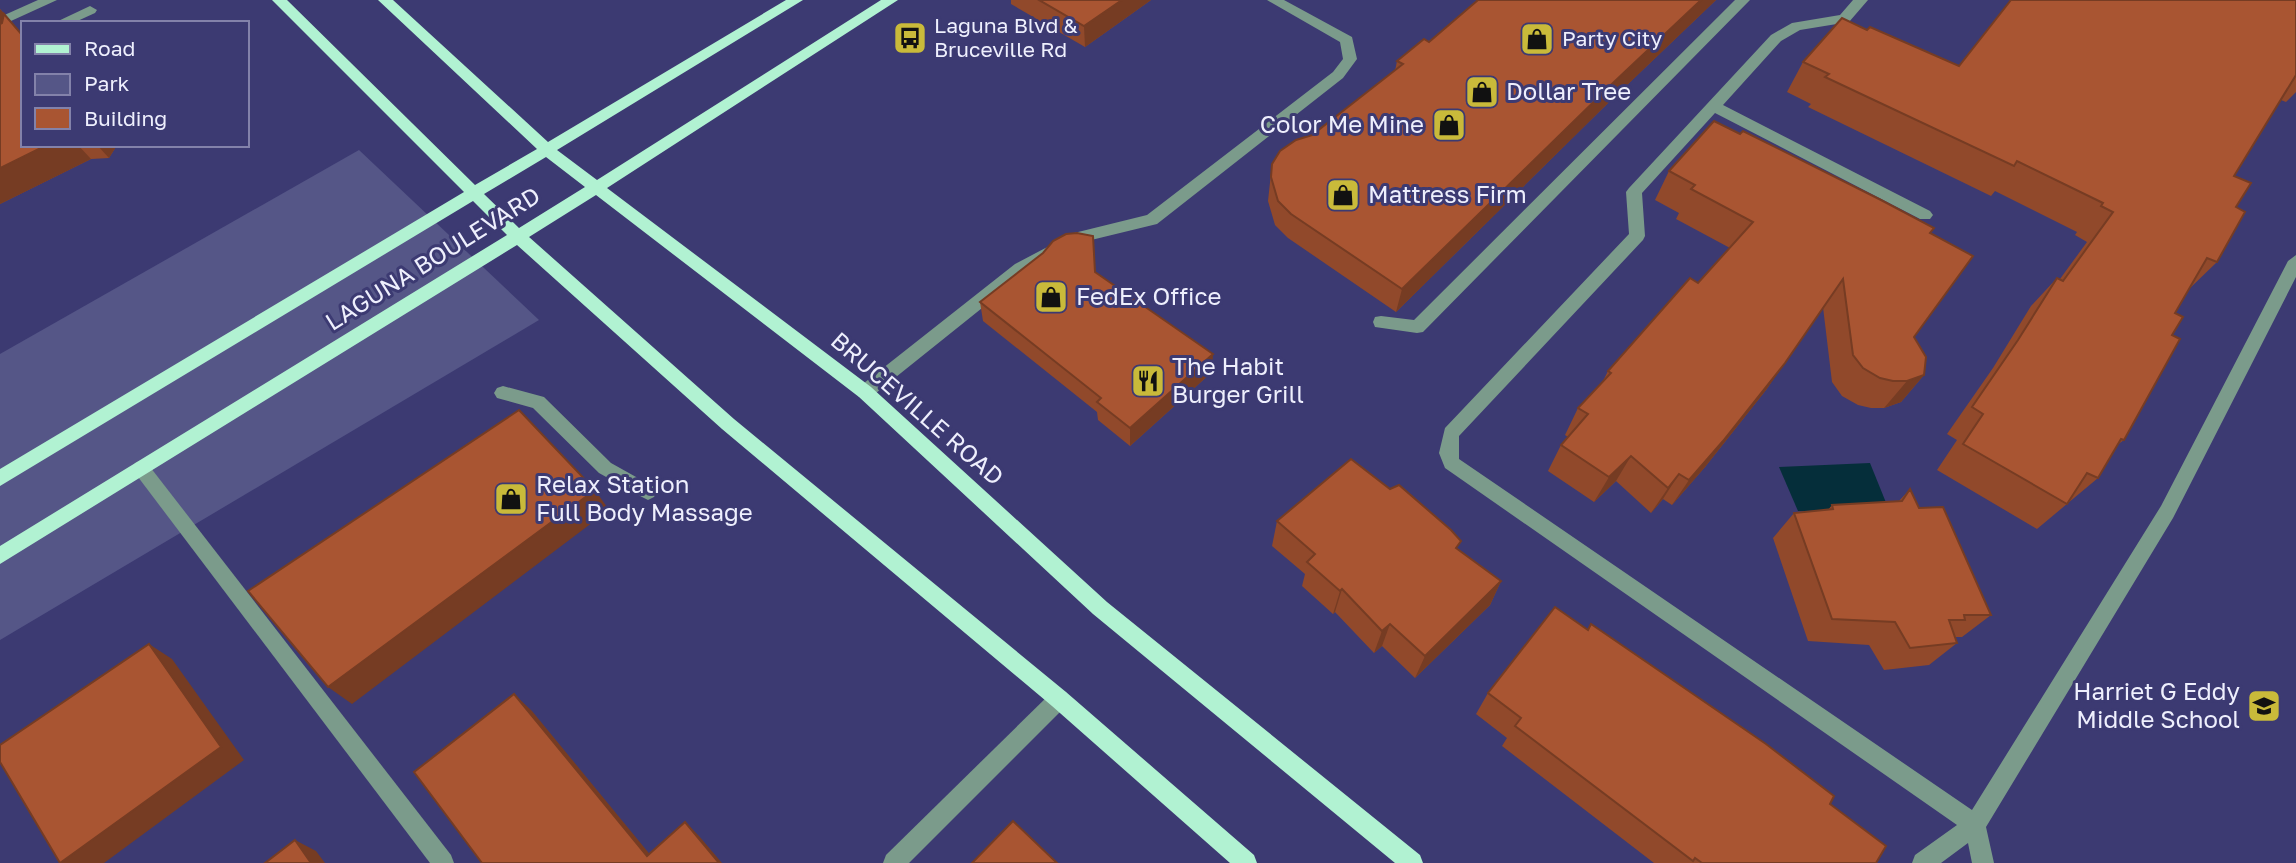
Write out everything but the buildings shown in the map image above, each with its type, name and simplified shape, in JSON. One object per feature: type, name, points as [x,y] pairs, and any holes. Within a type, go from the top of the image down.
[{"type":"main road","points":[[279,0],[516,235],[728,424],[1059,699],[1245,863]]},
{"type":"main road","name":"BRUCEVILLE ROAD","points":[[385,0],[547,150],[865,392],[1100,608],[1412,863]]},
{"type":"main road","name":"LAGUNA BOULEVARD","points":[[0,478],[796,0]]},
{"type":"main road","name":"LAGUNA BOULEVARD","points":[[0,556],[596,188],[891,0]]},
{"type":"street","points":[[0,22],[50,0]]},
{"type":"street","points":[[865,392],[1021,268],[1070,241],[1103,230],[1152,220],[1166,211],[1338,75],[1350,59],[1347,40],[1274,0]]},
{"type":"street","points":[[1381,322],[1417,327],[1744,0]]},
{"type":"street","points":[[1861,0],[1844,19],[1797,26],[1776,38],[1634,192],[1637,236],[1451,433],[1448,453],[1451,463],[1975,825],[1983,863]]},
{"type":"street","points":[[65,21],[90,10]]},
{"type":"street","points":[[1713,106],[1925,215]]},
{"type":"street","points":[[1923,863],[1975,825],[2167,512],[2296,261]]},
{"type":"street","points":[[503,393],[538,402],[606,468],[648,492]]},
{"type":"street","points":[[141,468],[443,863]]},
{"type":"street","points":[[894,863],[1059,699]]},
{"type":"green space","points":[[359,150],[539,320],[0,640],[0,354]]},
{"type":"shaded area","points":[[1870,463],[1889,510],[1798,511],[1779,467]]},
{"type":"place","name":"Laguna Blvd & Bruceville Rd","points":[[910,38]]},
{"type":"place","name":"Party City","points":[[1537,39]]},
{"type":"place","name":"Dollar Tree","points":[[1482,92]]},
{"type":"place","name":"Color Me Mine","points":[[1449,125]]},
{"type":"place","name":"Mattress Firm","points":[[1343,195]]},
{"type":"place","name":"FedEx Office","points":[[1051,297]]},
{"type":"place","name":"The Habit Burger Grill","points":[[1148,381]]},
{"type":"place","name":"Relax Station Full Body Massage","points":[[511,499]]},
{"type":"place","name":"Harriet G Eddy Middle School","points":[[2264,706]]}]
